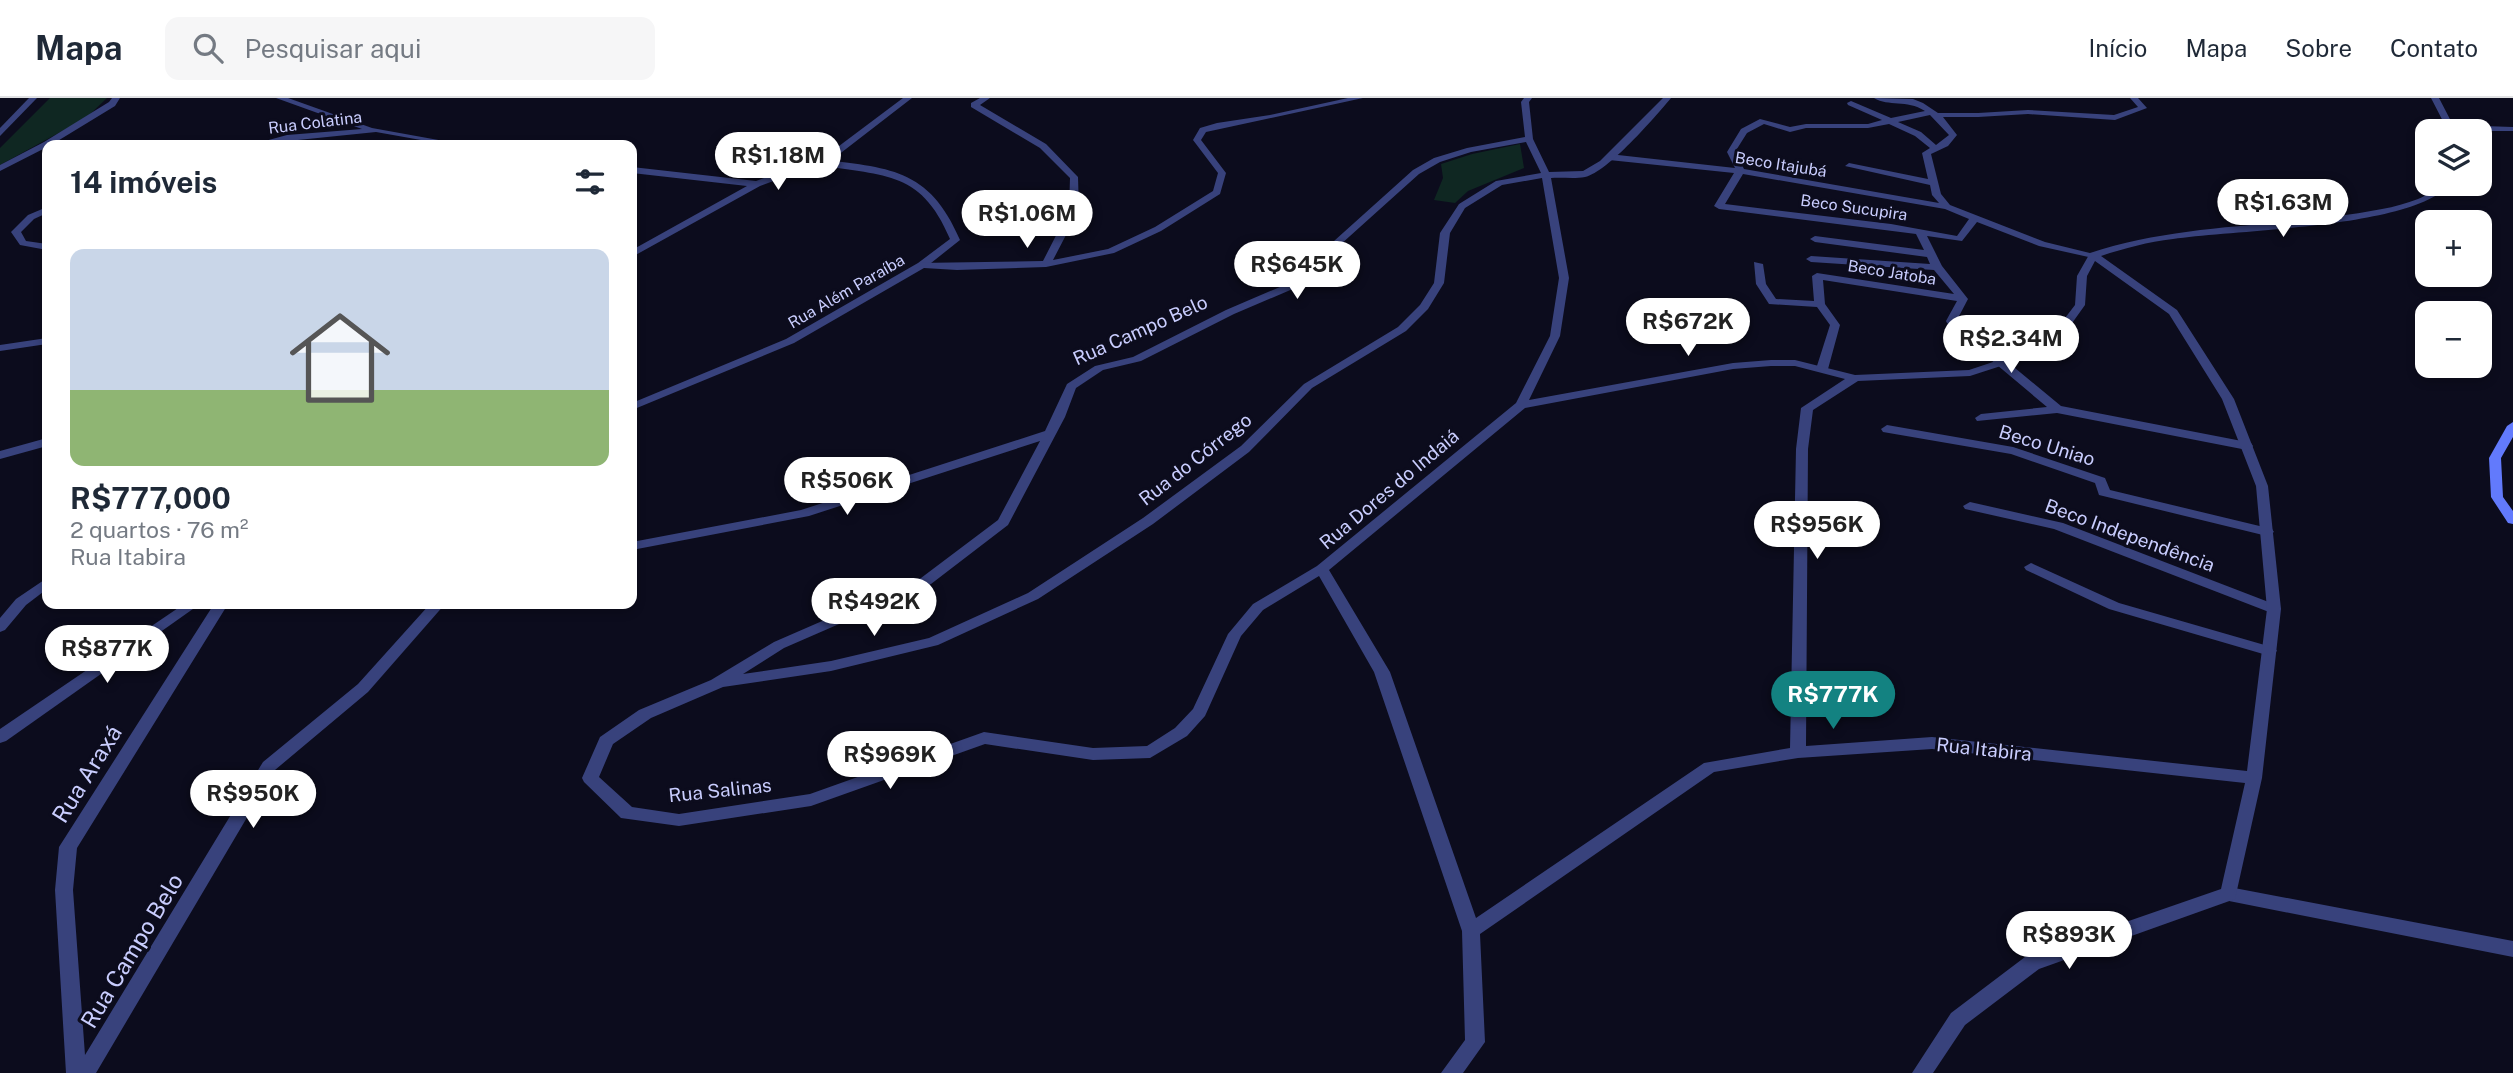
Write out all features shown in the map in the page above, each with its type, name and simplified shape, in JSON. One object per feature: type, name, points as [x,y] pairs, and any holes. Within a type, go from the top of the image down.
[{"type":"street","points":[[0,133],[33,98]]},
{"type":"street","points":[[54,140],[112,104],[116,98]]},
{"type":"street","points":[[280,98],[376,131]]},
{"type":"street","points":[[637,251],[757,184],[830,157],[908,98]]},
{"type":"street","points":[[986,98],[974,105],[1043,146],[1074,177],[1074,209],[1046,264]]},
{"type":"street","name":"Rua Além Paraíba","points":[[637,405],[790,341],[883,285],[922,265],[957,267],[1046,264],[1111,251],[1158,229],[1217,192],[1222,173],[1197,140],[1203,130],[1359,98]]},
{"type":"street","name":"Rua Dores do Indaiá","points":[[1451,1073],[1475,1042],[1471,931],[1382,672],[1322,569],[1521,405],[1555,336],[1564,278],[1546,176],[1529,139],[1525,102],[1528,98]]},
{"type":"street","name":"Rua do Córrego","points":[[716,684],[831,666],[933,642],[1033,596],[1147,521],[1245,449],[1307,386],[1402,329],[1424,307],[1439,283],[1445,233],[1462,206],[1499,183],[1585,174],[1609,157],[1667,98]]},
{"type":"street","points":[[1878,98],[1887,102],[1906,99],[1935,113],[1953,135],[1926,153],[1937,194],[1947,207]]},
{"type":"street","points":[[1740,171],[1731,152],[1744,131],[1763,121],[1790,130],[1806,126],[1868,126],[1935,113],[1978,115],[2028,112],[2115,118],[2143,108],[2134,98]]},
{"type":"street","points":[[2435,98],[2447,119]]},
{"type":"street","points":[[1851,103],[1918,134],[1935,148]]},
{"type":"street","points":[[2492,129],[2513,129]]},
{"type":"street","name":"Rua Colatina","points":[[277,140],[376,131],[432,140]]},
{"type":"street","name":"Rua Campo Belo","points":[[1049,434],[1059,417],[1070,386],[1099,368],[1137,359],[1230,312],[1312,277],[1337,243],[1416,172],[1437,160],[1470,150],[1529,139]]},
{"type":"street","points":[[0,168],[42,147]]},
{"type":"street","name":"Beco Itajubá","points":[[1609,157],[1740,171],[1947,207],[2042,244],[2093,255]]},
{"type":"street","points":[[817,162],[882,170],[923,188],[948,218],[955,240],[922,265]]},
{"type":"street","points":[[1849,166],[1934,183]]},
{"type":"street","points":[[637,171],[757,184]]},
{"type":"street","name":"Beco Sucupira","points":[[1740,171],[1719,206],[1959,239],[1974,219]]},
{"type":"street","points":[[1521,405],[1733,366],[1796,363],[1855,378],[1970,373],[2003,362],[2066,324],[2080,305],[2082,276],[2093,255],[2110,247],[2154,238],[2361,215],[2410,205],[2429,196]]},
{"type":"street","points":[[42,212],[31,217],[16,232],[23,243],[42,246]]},
{"type":"street","name":"Beco Jatoba","points":[[1920,232],[1937,267],[1962,299]]},
{"type":"street","name":"Beco Sucupira","points":[[1815,239],[1930,254]]},
{"type":"street","points":[[2093,255],[2174,313],[2228,399],[2262,486],[2274,610],[2254,778],[2229,894]]},
{"type":"street","points":[[1811,259],[1937,267]]},
{"type":"street","points":[[1758,264],[1761,284],[1773,302],[1820,303],[1835,325],[1822,369]]},
{"type":"street","name":"Beco Jatoba","points":[[1820,303],[1817,276],[1962,299]]},
{"type":"street","points":[[1962,299],[1951,321],[2057,408]]},
{"type":"street","points":[[0,348],[42,342]]},
{"type":"street","points":[[1798,752],[1801,473],[1807,408],[1855,378]]},
{"type":"street","points":[[1981,418],[2057,408],[2247,446]]},
{"type":"street","points":[[2513,426],[2495,458],[2497,497],[2513,520]]},
{"type":"street","name":"Beco Uniao","points":[[1887,429],[2013,451],[2101,481],[2104,492],[2267,532]]},
{"type":"street","points":[[637,544],[804,513],[1049,434]]},
{"type":"street","name":"Rua Salinas","points":[[1049,434],[1003,522],[926,581],[779,645],[716,684],[645,714],[606,741],[590,778],[627,813],[679,820],[811,800],[984,738],[1093,754],[1150,751],[1181,732],[1199,712],[1235,634],[1258,607],[1322,569]]},
{"type":"street","points":[[0,456],[42,443]]},
{"type":"street","name":"Beco Independência","points":[[1970,506],[2058,526],[2274,610]]},
{"type":"street","points":[[2031,567],[2114,606],[2270,650]]},
{"type":"street","points":[[0,627],[21,602],[42,586]]},
{"type":"street","points":[[0,737],[186,609]]},
{"type":"street","name":"Rua Araxá","points":[[76,1073],[64,890],[68,847],[218,609]]},
{"type":"street","name":"Rua Campo Belo","points":[[85,1073],[269,766],[362,688],[433,609]]},
{"type":"street","name":"Rua Itabira","points":[[1471,931],[1710,767],[1798,752],[1932,743],[2254,778]]},
{"type":"street","points":[[1922,1073],[1958,1019],[2032,963],[2229,894],[2513,949]]},
{"type":"green space","points":[[50,98],[107,98],[86,118],[0,165],[0,148]]},
{"type":"green space","points":[[1520,144],[1524,168],[1468,191],[1455,203],[1434,200],[1443,178],[1441,164]]}]
